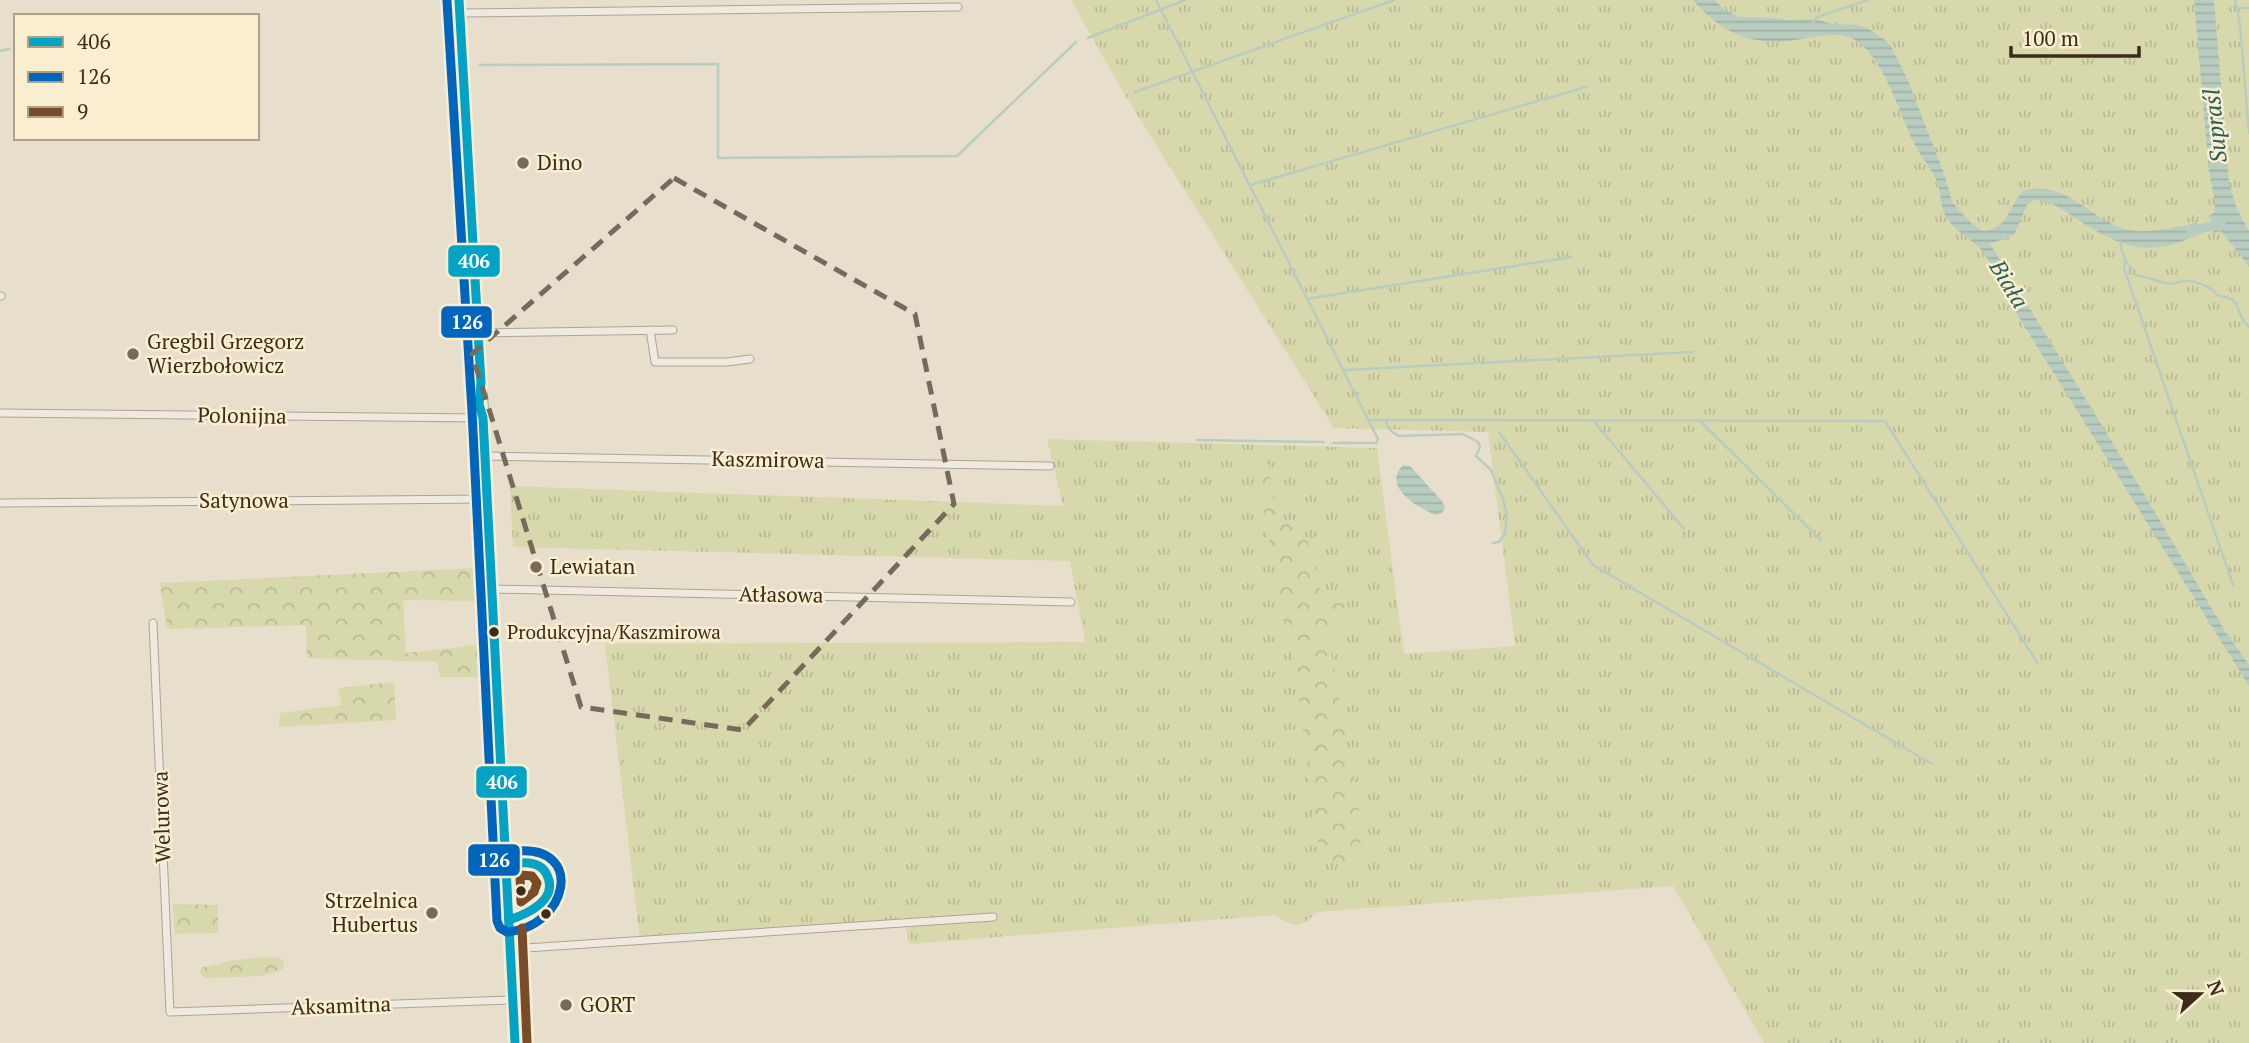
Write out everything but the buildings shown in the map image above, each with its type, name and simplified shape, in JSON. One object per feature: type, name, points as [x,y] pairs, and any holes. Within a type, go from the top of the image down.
[{"type":"street","points":[[459,0],[515,1043]]},
{"type":"street","points":[[460,13],[958,7]]},
{"type":"street","points":[[650,330],[655,362],[727,362],[750,359]]},
{"type":"street","points":[[478,333],[674,330]]},
{"type":"street","name":"Polonijna","points":[[0,413],[483,418]]},
{"type":"street","name":"Kaszmirowa","points":[[485,456],[1050,466]]},
{"type":"street","name":"Satynowa","points":[[0,503],[487,499]]},
{"type":"street","name":"Atłasowa","points":[[492,589],[1071,601]]},
{"type":"street","name":"Welurowa","points":[[152,623],[170,1012]]},
{"type":"street","points":[[511,949],[993,917]]},
{"type":"street","name":"Aksamitna","points":[[170,1012],[513,1000]]},
{"type":"highlighted area","points":[[674,178],[915,314],[954,504],[743,730],[581,707],[472,354]]},
{"type":"green space","points":[[1071,0],[2249,0],[2249,1043],[1764,1043],[1673,886],[1317,912],[1297,925],[1274,915],[909,944],[905,923],[640,941],[605,644],[1085,642],[1070,561],[513,547],[510,486],[1063,506],[1047,439],[1377,448],[1404,654],[1515,646],[1488,432],[1334,428],[1126,97]]},
{"type":"green space","points":[[1260,460],[1269,465],[1275,511],[1308,542],[1322,596],[1344,604],[1346,620],[1327,629],[1363,834],[1354,863],[1330,863],[1318,843],[1294,663],[1255,471]]},
{"type":"green space","points":[[478,568],[479,601],[403,600],[406,653],[483,644],[486,677],[440,677],[437,662],[307,658],[306,625],[167,629],[160,583]]},
{"type":"green space","points":[[394,682],[396,720],[279,727],[280,713],[342,705],[338,688]]},
{"type":"green space","points":[[173,904],[218,905],[218,933],[175,934]]},
{"type":"green space","points":[[280,958],[284,961],[283,969],[261,976],[204,978],[200,971],[201,968],[234,960]]},
{"type":"water","name":"Biała","points":[[1693,0],[1715,0],[1723,9],[1739,17],[1813,19],[1834,24],[1858,25],[1884,39],[1891,46],[1906,76],[1945,176],[1952,202],[1972,224],[1983,231],[1998,226],[2003,221],[2023,191],[2038,189],[2063,194],[2108,222],[2130,230],[2159,230],[2197,223],[2201,233],[2183,241],[2152,248],[2137,247],[2109,238],[2052,204],[2034,200],[2027,205],[2014,235],[1990,244],[2225,631],[2249,665],[2249,686],[2013,308],[1983,252],[1953,226],[1945,215],[1936,179],[1916,148],[1888,83],[1870,54],[1860,43],[1835,35],[1780,42],[1752,39],[1727,29]]},
{"type":"water","name":"Supraśl","points":[[2194,0],[2214,0],[2229,183],[2237,209],[2249,231],[2249,267],[2223,233],[2214,233],[2209,216],[2215,212],[2215,201],[2209,171]]},
{"type":"water","points":[[1403,465],[1410,466],[1442,501],[1445,507],[1443,512],[1436,515],[1404,496],[1396,481],[1397,473]]},
{"type":"waterway","points":[[1156,0],[1378,439],[1376,443],[1333,443]]},
{"type":"waterway","points":[[1088,38],[1185,0]]},
{"type":"waterway","points":[[1135,92],[1394,0]]},
{"type":"waterway","points":[[1813,22],[1817,17],[1868,0]]},
{"type":"waterway","points":[[2235,0],[2240,25],[2249,133]]},
{"type":"waterway","points":[[2236,8],[2249,8]]},
{"type":"waterway","points":[[480,65],[718,64],[718,158],[957,156],[1076,42]]},
{"type":"waterway","points":[[0,51],[9,49]]},
{"type":"waterway","points":[[1250,185],[1586,87]]},
{"type":"waterway","points":[[2190,231],[2221,224]]},
{"type":"waterway","points":[[2120,241],[2126,260],[2137,276],[2170,284],[2187,281],[2206,286],[2217,295],[2236,303],[2249,327]]},
{"type":"waterway","points":[[1306,299],[1571,257]]},
{"type":"waterway","points":[[2125,258],[2124,268],[2233,585]]},
{"type":"waterway","points":[[1344,370],[1693,352]]},
{"type":"waterway","points":[[1369,420],[1885,421],[2038,664]]},
{"type":"waterway","points":[[1386,420],[1390,430],[1399,436],[1463,434],[1478,442],[1480,447],[1476,456],[1491,470],[1507,515],[1505,533],[1499,542],[1493,543]]},
{"type":"waterway","points":[[1593,420],[1684,529]]},
{"type":"waterway","points":[[1701,422],[1821,540]]},
{"type":"waterway","points":[[1499,432],[1593,565],[1932,764]]},
{"type":"waterway","points":[[1197,440],[1324,442]]},
{"type":"transit line","name":"406","points":[[459,0],[515,1043]]},
{"type":"transit line","name":"126","points":[[447,1],[472,411],[497,921],[500,928],[507,932],[528,927],[544,917],[555,903],[560,888],[560,873],[553,861],[539,853],[518,851]]},
{"type":"transit line","name":"406","points":[[507,864],[537,865],[546,873],[550,884],[549,892],[539,905],[509,920]]},
{"type":"transit line","name":"9","points":[[520,875],[532,876],[537,883],[534,892],[521,902],[520,875]]},
{"type":"transit line","name":"9","points":[[522,928],[527,1042]]},
{"type":"place","name":"Dino","points":[[523,163]]},
{"type":"place","name":"Gregbil Grzegorz Wierzbołowicz","points":[[133,354]]},
{"type":"place","name":"Lewiatan","points":[[536,567]]},
{"type":"place","name":"Produkcyjna/Kaszmirowa","points":[[494,632]]},
{"type":"place","name":"Strzelnica Hubertus","points":[[432,913]]},
{"type":"place","name":"GORT","points":[[566,1005]]}]
